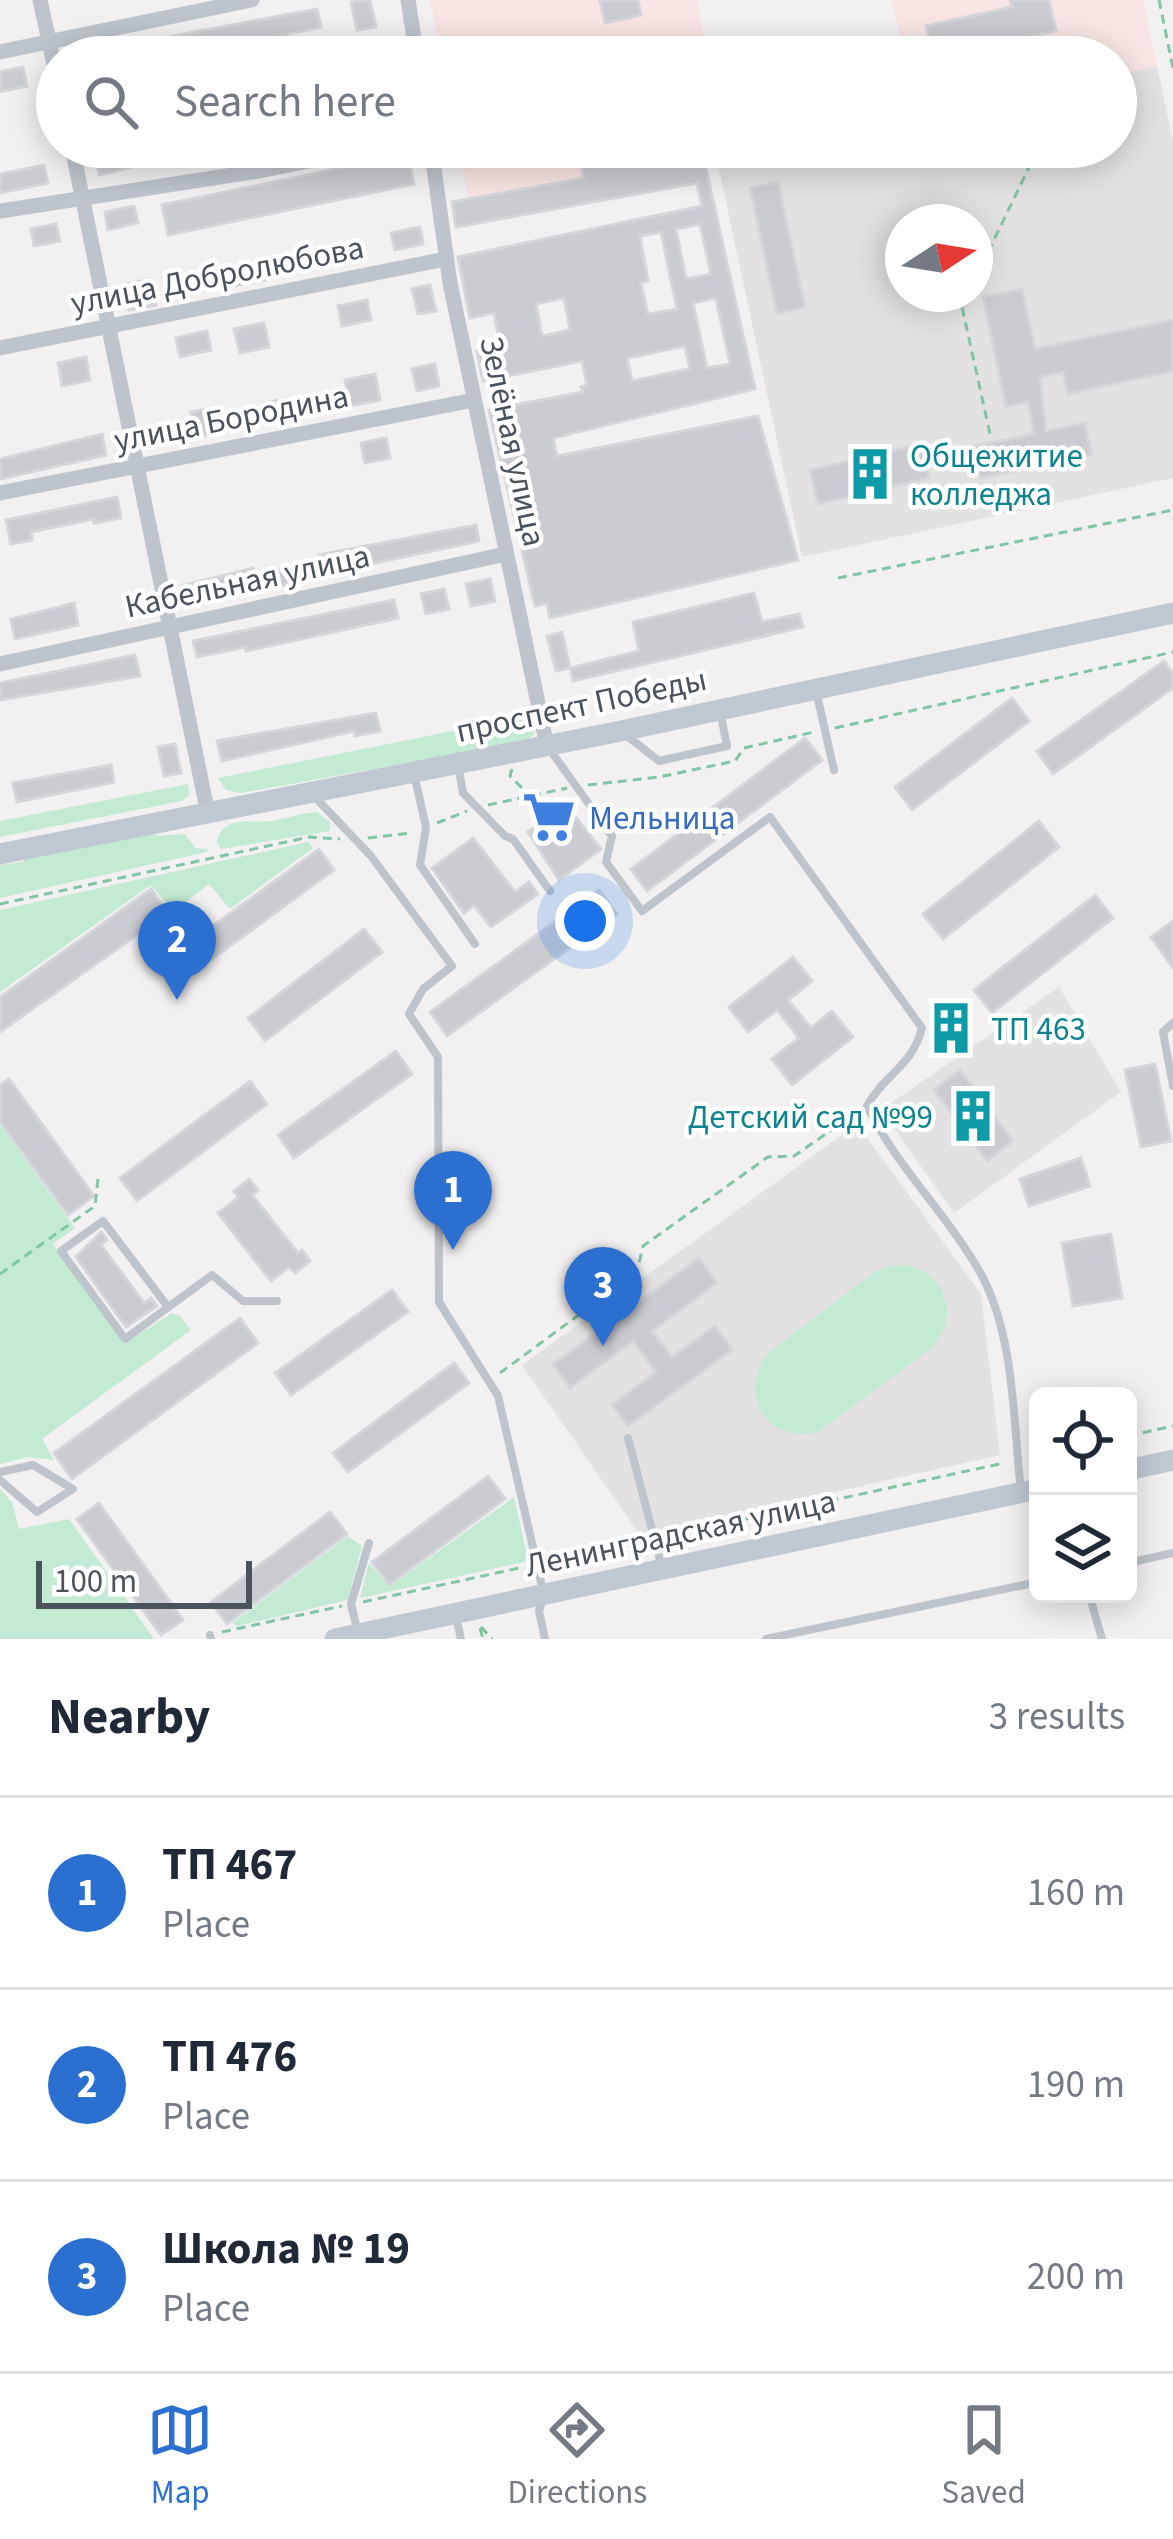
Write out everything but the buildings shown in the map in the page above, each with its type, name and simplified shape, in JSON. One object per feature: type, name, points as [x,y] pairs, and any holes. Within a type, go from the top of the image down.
[{"type":"street","points":[[40,0],[48,36]]},
{"type":"street","points":[[74,36],[251,0]]},
{"type":"street","points":[[408,0],[414,36]]},
{"type":"street","points":[[0,52],[36,44]]},
{"type":"street","points":[[77,168],[208,814]]},
{"type":"street","points":[[0,211],[274,168]]},
{"type":"street","name":"Зелёная улица","points":[[434,168],[446,259],[547,746]]},
{"type":"street","name":"улица Добролюбова","points":[[0,349],[446,259]]},
{"type":"street","name":"улица Бородина","points":[[0,494],[474,400]]},
{"type":"street","name":"Кабельная улица","points":[[0,664],[506,554]]},
{"type":"street","name":"проспект Победы","points":[[0,854],[621,731],[1173,614]]},
{"type":"street","points":[[1137,1468],[1173,1460]]},
{"type":"street","name":"Ленинградская улица","points":[[346,1636],[1029,1491]]},
{"type":"lane","points":[[816,689],[834,770]]},
{"type":"lane","points":[[621,731],[659,761],[727,746],[719,710]]},
{"type":"lane","points":[[547,746],[612,836],[606,862],[642,911],[770,817],[922,1028],[915,1054],[874,1092],[867,1106],[964,1247],[994,1303],[1003,1332],[1017,1460],[1029,1489]]},
{"type":"lane","points":[[458,763],[463,793],[513,839],[550,891]]},
{"type":"lane","points":[[414,773],[426,827],[420,866],[476,944]]},
{"type":"lane","points":[[311,793],[371,856],[452,966],[423,989],[409,1014],[438,1057],[440,1302],[498,1396],[544,1595],[539,1611],[545,1639]]},
{"type":"lane","points":[[1173,1022],[1163,1032],[1173,1086]]},
{"type":"lane","points":[[168,1307],[104,1221],[61,1251],[125,1339],[212,1275],[243,1301],[277,1301]]},
{"type":"lane","points":[[628,1438],[662,1569]]},
{"type":"lane","points":[[33,1465],[74,1489],[37,1512],[0,1476],[33,1465]]},
{"type":"lane","points":[[346,1636],[369,1543]]},
{"type":"lane","points":[[1137,1561],[1173,1553]]},
{"type":"lane","points":[[766,1639],[1029,1584]]},
{"type":"lane","points":[[1092,1603],[1102,1639]]},
{"type":"lane","points":[[456,1613],[461,1639]]},
{"type":"path","points":[[1159,0],[1173,68]]},
{"type":"path","points":[[993,242],[1029,168]]},
{"type":"path","points":[[963,312],[990,434]]},
{"type":"path","points":[[838,578],[1173,511]]},
{"type":"path","points":[[514,761],[510,776],[530,796]]},
{"type":"path","points":[[489,1381],[637,1272],[643,1246],[768,1157],[794,1156],[867,1106]]},
{"type":"path","points":[[0,1274],[95,1206],[98,1179]]},
{"type":"path","points":[[1137,1434],[1173,1426]]},
{"type":"path","points":[[210,1637],[1017,1460]]},
{"type":"path","points":[[483,1639],[480,1626],[492,1639]]},
{"type":"shaded area","points":[[430,0],[697,0],[704,36],[437,36]]},
{"type":"shaded area","points":[[892,0],[1143,0],[1157,66],[1137,70],[1137,36],[900,36]]},
{"type":"shaded area","points":[[1157,66],[1173,142],[1173,478],[802,557],[719,168],[1137,168],[1137,70]]},
{"type":"shaded area","points":[[463,168],[636,168],[469,201]]},
{"type":"shaded area","points":[[1059,987],[1121,1092],[954,1213],[881,1110]]},
{"type":"shaded area","points":[[857,1124],[981,1294],[1000,1455],[640,1535],[522,1365]]},
{"type":"green space","points":[[533,715],[535,733],[527,741],[241,793],[226,790],[218,778]]},
{"type":"green space","points":[[188,784],[189,795],[182,801],[0,837],[0,821]]},
{"type":"green space","points":[[317,812],[330,822],[330,831],[221,849],[217,842],[226,826],[234,823]]},
{"type":"green space","points":[[147,832],[185,834],[195,848],[208,849],[0,898],[0,865],[23,862],[28,854]]},
{"type":"green space","points":[[308,842],[313,848],[230,909],[209,884],[173,912],[151,885],[0,992],[0,910]]},
{"type":"green space","points":[[0,1125],[75,1228],[53,1244],[124,1344],[172,1313],[191,1330],[42,1439],[54,1460],[28,1457],[0,1464]]},
{"type":"green space","points":[[907,1265],[927,1273],[939,1285],[948,1308],[944,1330],[932,1348],[818,1432],[784,1431],[771,1423],[756,1399],[755,1384],[768,1353],[873,1273]]},
{"type":"green space","points":[[0,1489],[12,1502],[19,1529],[69,1519],[154,1639],[0,1639]]},
{"type":"green space","points":[[514,1497],[528,1561],[360,1598],[369,1563],[389,1587]]},
{"type":"green space","points":[[348,1536],[362,1546],[348,1600],[237,1626],[232,1623]]},
{"type":"place","name":"Общежитие колледжа","points":[[870,474]]},
{"type":"place","name":"Мельница","points":[[549,817]]},
{"type":"place","name":"ТП 476","points":[[177,1000]]},
{"type":"place","name":"ТП 463","points":[[951,1028]]},
{"type":"place","name":"Детский сад №99","points":[[973,1116]]},
{"type":"place","name":"ТП 467","points":[[453,1250]]},
{"type":"place","name":"Школа № 19","points":[[603,1346]]}]
